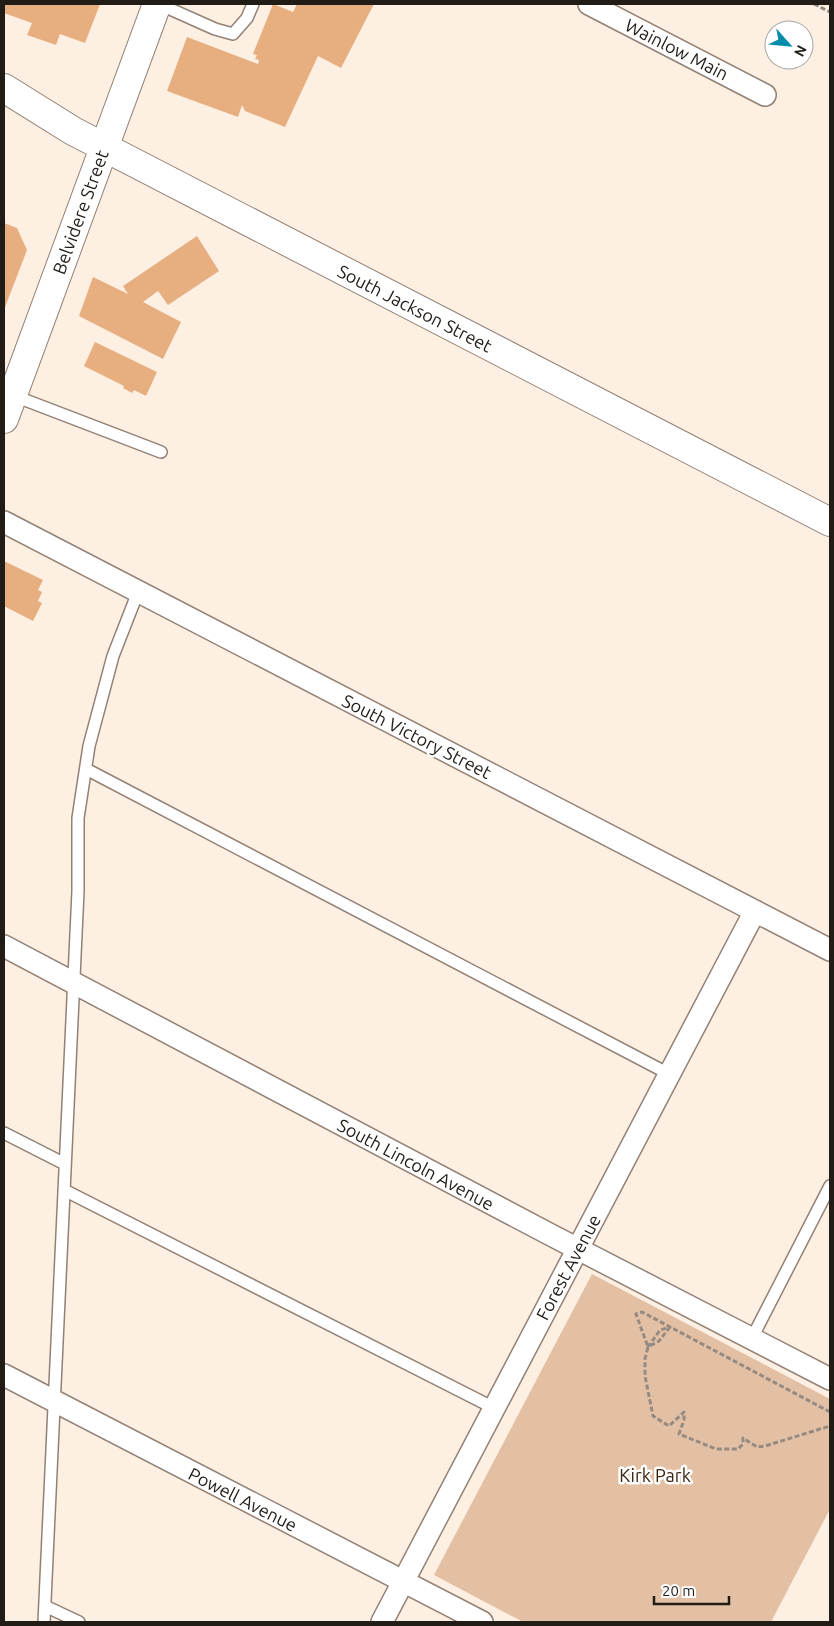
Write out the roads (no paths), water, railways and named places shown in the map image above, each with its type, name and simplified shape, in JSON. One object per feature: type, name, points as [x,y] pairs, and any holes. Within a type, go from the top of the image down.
[{"type":"street","name":"Belvidere Street","points":[[8,407],[158,4]]},
{"type":"street","name":"Wainlow Main","points":[[589,4],[765,95]]},
{"type":"street","name":"South Jackson Street","points":[[4,88],[104,147],[830,522]]},
{"type":"street","name":"South Victory Street","points":[[4,522],[830,950]]},
{"type":"street","name":"Forest Avenue","points":[[382,1622],[755,911]]},
{"type":"street","name":"South Lincoln Avenue","points":[[4,946],[578,1249],[830,1379]]},
{"type":"street","name":"Powell Avenue","points":[[4,1375],[482,1622]]},
{"type":"lane","points":[[158,4],[215,29],[233,34],[247,18],[253,4]]},
{"type":"lane","points":[[8,407],[161,452]]},
{"type":"lane","points":[[44,1622],[56,1402],[78,891],[78,818],[89,746],[113,656],[138,592]]},
{"type":"lane","points":[[86,769],[670,1074]]},
{"type":"lane","points":[[4,1133],[65,1164]]},
{"type":"lane","points":[[752,1338],[830,1186]]},
{"type":"lane","points":[[64,1190],[494,1408]]},
{"type":"lane","points":[[45,1606],[79,1622]]},
{"type":"park label","name":"Kirk Park","points":[[655,1475]]}]
